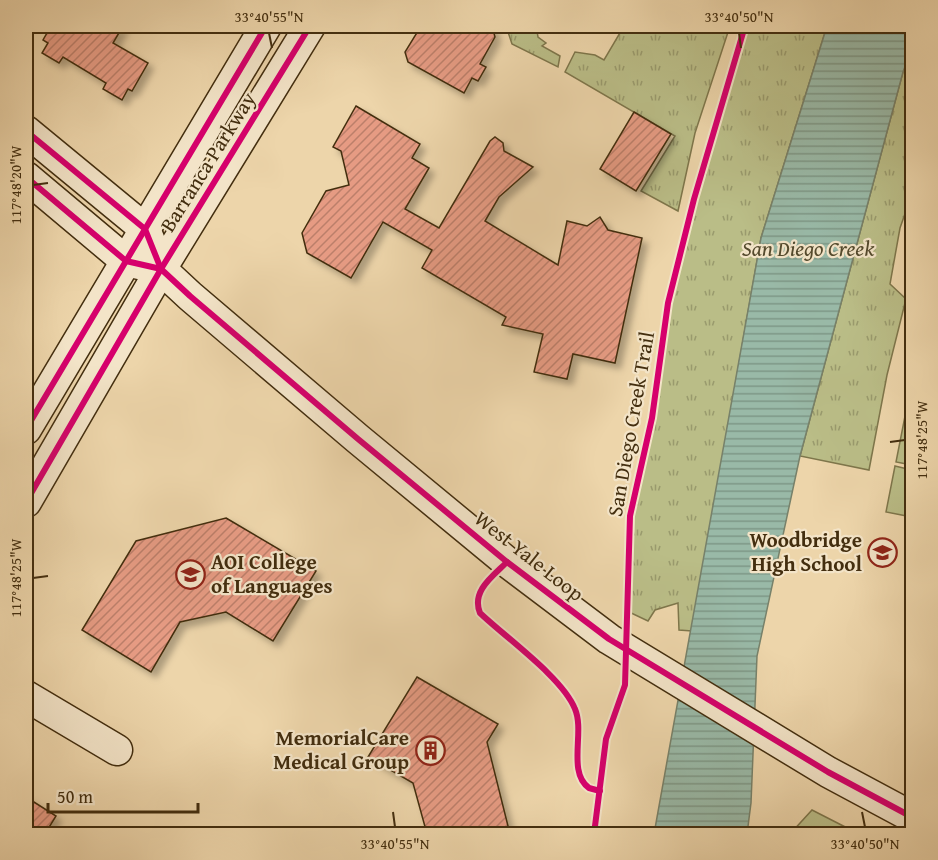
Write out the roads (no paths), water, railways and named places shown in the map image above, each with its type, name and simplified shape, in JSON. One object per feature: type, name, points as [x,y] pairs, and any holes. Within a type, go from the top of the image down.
[{"type":"main road","name":"Barranca Parkway","points":[[26,429],[266,26]]},
{"type":"main road","name":"Barranca Parkway","points":[[26,502],[161,269],[310,26]]},
{"type":"main road","name":"West Yale Loop","points":[[26,131],[145,229],[161,269],[358,440],[507,562],[609,639],[828,772],[912,817]]},
{"type":"main road","name":"West Yale Loop","points":[[26,177],[126,261],[161,269]]},
{"type":"main road","points":[[26,696],[117,750]]},
{"type":"water","name":"San Diego Creek","points":[[827,26],[912,26],[912,48],[903,72],[800,456],[757,656],[751,803],[747,834],[654,834],[761,238]]},
{"type":"place","name":"Woodbridge High School","points":[[883,552]]},
{"type":"place","name":"AOI College of Languages","points":[[190,574]]},
{"type":"place","name":"MemorialCare Medical Group","points":[[430,750]]}]
